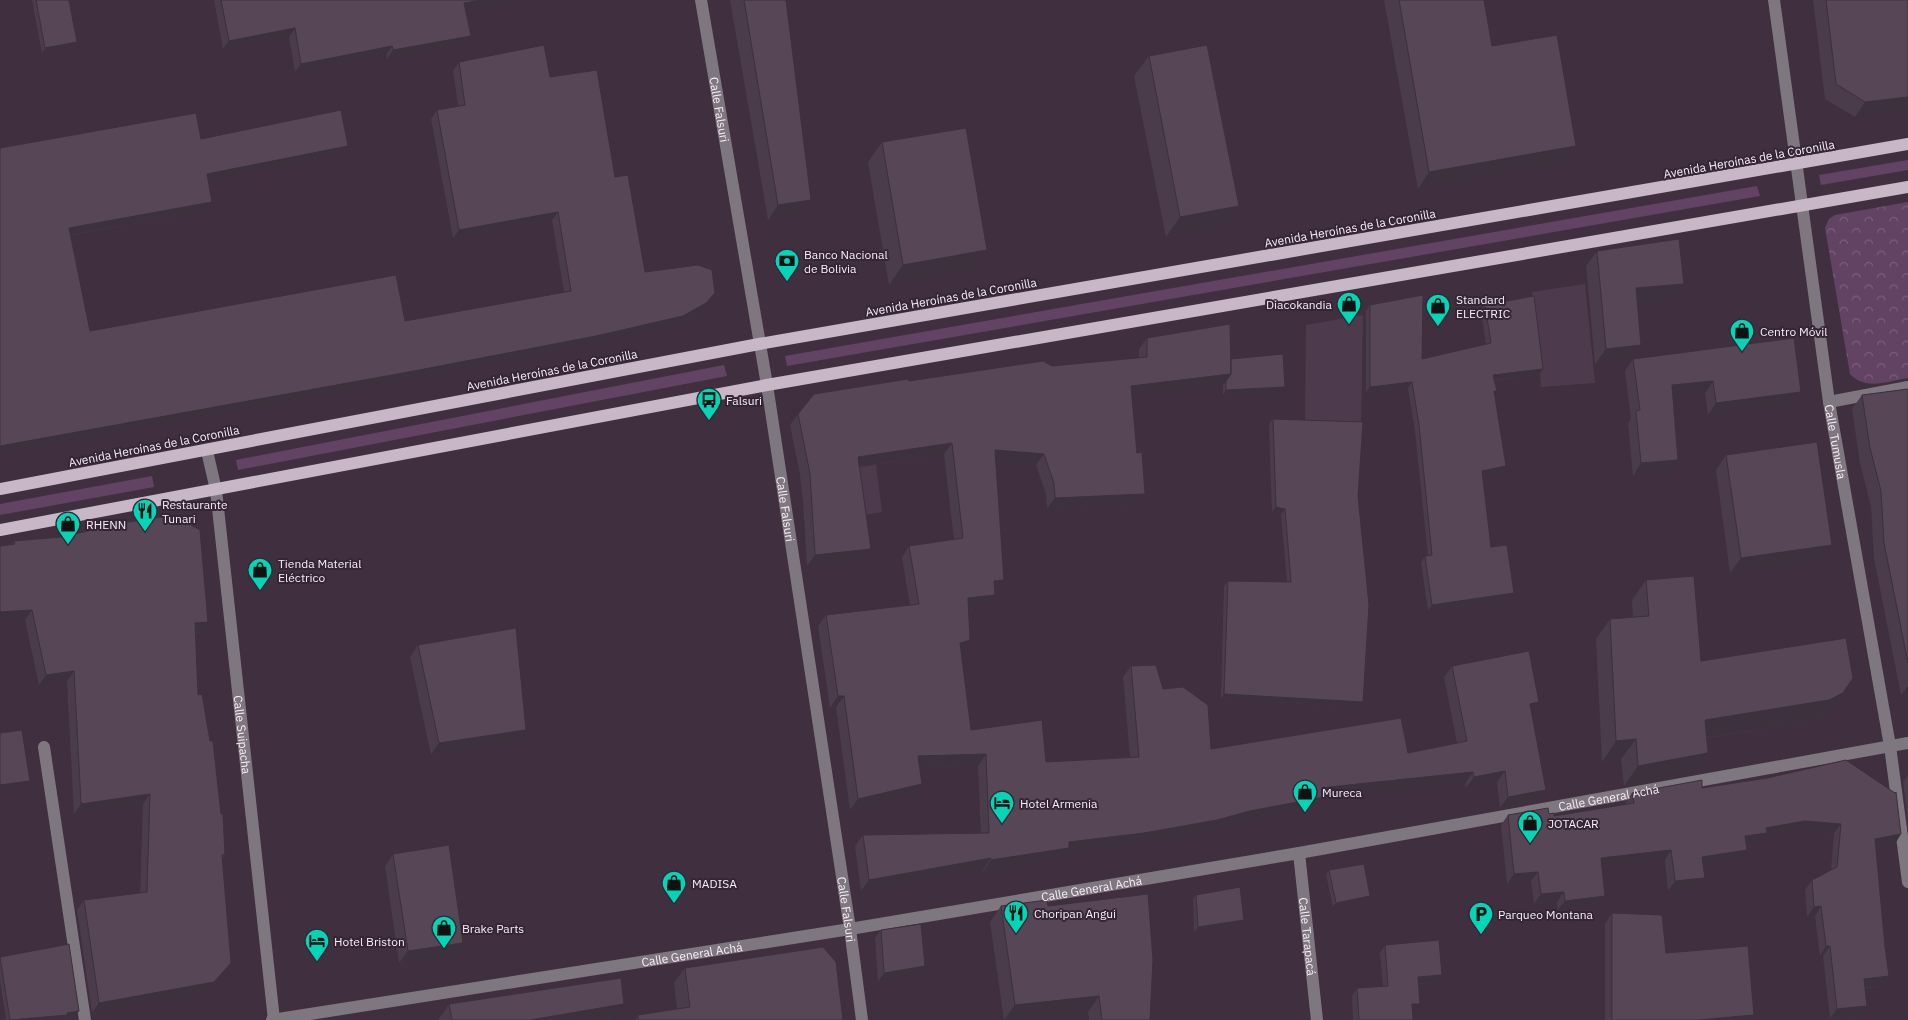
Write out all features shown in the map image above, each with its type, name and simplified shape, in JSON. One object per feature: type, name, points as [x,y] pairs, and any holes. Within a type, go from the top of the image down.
[{"type":"main road","name":"Avenida Heroínas de la Coronilla","points":[[0,489],[208,451],[759,344],[1908,144]]},
{"type":"main road","points":[[0,530],[767,385],[1908,187]]},
{"type":"street","name":"Calle Falsuri","points":[[701,0],[767,385],[850,929],[862,1020]]},
{"type":"street","name":"Calle Tumusla","points":[[1774,0],[1829,402],[1890,746],[1908,882]]},
{"type":"street","points":[[1829,402],[1908,387]]},
{"type":"street","name":"Calle Suipacha","points":[[208,451],[216,490],[273,1020]]},
{"type":"street","name":"Calle General Achá","points":[[273,1020],[850,929],[1300,853],[1908,743]]},
{"type":"street","points":[[44,747],[85,1020]]},
{"type":"street","name":"Calle Tarapacá","points":[[1300,853],[1317,1020]]},
{"type":"shaded area","points":[[1585,284],[1595,383],[1541,387],[1532,292]]},
{"type":"shaded area","points":[[1363,315],[1361,423],[1305,422],[1306,325]]},
{"type":"shaded area","points":[[876,465],[882,512],[857,516],[803,501],[800,476]]},
{"type":"green space","points":[[1908,160],[1908,170],[1821,185],[1819,175]]},
{"type":"green space","points":[[1757,186],[1760,196],[787,366],[785,356]]},
{"type":"green space","points":[[1908,202],[1908,378],[1870,384],[1856,379],[1850,374],[1825,228],[1829,219],[1835,215]]},
{"type":"green space","points":[[724,365],[727,376],[238,470],[236,460]]},
{"type":"green space","points":[[152,476],[154,487],[0,515],[0,504]]},
{"type":"building","points":[[36,0],[69,0],[77,42],[45,48]]},
{"type":"building","points":[[221,0],[483,0],[464,3],[471,36],[393,50],[392,46],[301,64],[295,28],[229,41]]},
{"type":"building","points":[[744,0],[786,0],[811,200],[778,205]]},
{"type":"building","points":[[1399,0],[1484,0],[1492,46],[1557,35],[1576,146],[1429,172]]},
{"type":"building","points":[[1826,0],[1908,0],[1908,97],[1865,102],[1836,84]]},
{"type":"building","points":[[544,45],[550,77],[597,70],[615,177],[628,175],[645,272],[698,265],[712,270],[715,293],[706,303],[683,316],[596,336],[0,446],[0,148],[196,113],[201,139],[341,110],[348,146],[207,174],[212,202],[69,228],[90,331],[396,275],[405,321],[571,291],[558,212],[459,230],[437,110],[465,105],[459,62]]},
{"type":"building","points":[[1207,45],[1239,206],[1180,217],[1149,56]]},
{"type":"building","points":[[966,128],[987,250],[903,265],[882,142]]},
{"type":"building","points":[[1679,239],[1684,284],[1636,288],[1641,345],[1606,349],[1597,251]]},
{"type":"building","points":[[1423,295],[1422,359],[1491,343],[1485,305],[1534,296],[1543,369],[1493,375],[1497,391],[1494,391],[1506,466],[1482,471],[1491,547],[1507,545],[1514,593],[1432,605],[1425,556],[1432,555],[1419,425],[1412,382],[1370,387],[1370,305]]},
{"type":"building","points":[[1230,324],[1231,374],[1131,386],[1137,453],[1142,452],[1145,494],[1055,498],[1054,483],[1044,454],[995,450],[1004,580],[994,581],[995,595],[968,598],[970,640],[960,643],[971,730],[1042,720],[1046,762],[1139,757],[1131,666],[1156,665],[1163,689],[1183,687],[1208,705],[1211,749],[1401,718],[1408,753],[1467,741],[1452,666],[1529,651],[1539,702],[1530,704],[1546,790],[1508,797],[1505,771],[1474,777],[1473,772],[1322,788],[1324,797],[1250,811],[1217,820],[1144,833],[1069,842],[1069,848],[991,860],[991,858],[869,880],[863,835],[989,833],[986,754],[918,756],[922,784],[858,799],[844,696],[838,696],[826,615],[919,604],[909,546],[963,538],[952,443],[858,457],[871,549],[815,555],[810,474],[798,414],[814,394],[1043,361],[1052,366],[1147,357],[1147,338]]},
{"type":"building","points":[[1794,338],[1801,392],[1716,403],[1713,381],[1672,385],[1678,460],[1641,463],[1636,411],[1640,410],[1633,359]]},
{"type":"building","points":[[1283,354],[1285,387],[1226,390],[1226,381],[1231,374],[1231,359]]},
{"type":"building","points":[[1908,389],[1908,663],[1884,543],[1881,491],[1870,448],[1862,395]]},
{"type":"building","points":[[1273,419],[1363,422],[1358,496],[1369,605],[1363,702],[1224,694],[1228,581],[1291,582],[1285,509],[1276,507]]},
{"type":"building","points":[[1817,442],[1832,545],[1741,558],[1726,455]]},
{"type":"building","points":[[174,515],[200,530],[208,622],[195,623],[198,695],[202,694],[210,741],[213,741],[221,814],[223,814],[225,855],[222,855],[231,963],[214,982],[99,1003],[84,900],[147,892],[150,794],[81,804],[74,671],[46,675],[32,610],[0,612],[0,546],[15,544],[14,541],[62,537],[122,523]]},
{"type":"building","points":[[1694,576],[1701,661],[1846,638],[1853,678],[1843,693],[1829,700],[1705,720],[1708,753],[1638,766],[1636,739],[1616,741],[1610,619],[1649,616],[1646,580]]},
{"type":"building","points":[[516,628],[526,730],[439,743],[418,645]]},
{"type":"building","points":[[22,730],[30,781],[0,785],[0,733]]},
{"type":"building","points":[[1846,760],[1896,792],[1901,834],[1875,839],[1889,976],[1864,979],[1867,1006],[1837,1009],[1830,946],[1826,946],[1821,906],[1814,907],[1812,880],[1837,867],[1841,824],[1805,821],[1766,828],[1767,833],[1745,836],[1747,850],[1702,857],[1705,878],[1675,881],[1671,850],[1601,858],[1605,896],[1565,901],[1564,892],[1541,894],[1538,872],[1514,874],[1508,815],[1548,808],[1549,814],[1554,813],[1554,816],[1634,803],[1632,793],[1702,780],[1702,788],[1767,778]]},
{"type":"building","points":[[449,845],[463,943],[408,951],[393,854]]},
{"type":"building","points":[[1364,864],[1370,896],[1336,903],[1329,870]]},
{"type":"building","points":[[1240,887],[1244,920],[1198,927],[1196,895]]},
{"type":"building","points":[[1148,894],[1153,960],[1150,1020],[1102,1020],[1099,996],[1015,1005],[1001,906],[1047,900],[1048,906]]},
{"type":"building","points":[[1612,913],[1662,915],[1666,953],[1748,946],[1754,1015],[1698,1020],[1612,1020]]},
{"type":"building","points":[[921,924],[925,966],[884,973],[881,930]]},
{"type":"building","points":[[1439,940],[1442,975],[1418,977],[1420,1004],[1412,1004],[1413,1020],[1359,1020],[1357,988],[1388,986],[1385,945]]},
{"type":"building","points":[[69,944],[79,1011],[67,1013],[68,1015],[10,1020],[0,957]]},
{"type":"building","points":[[823,947],[836,962],[843,1020],[639,1020],[638,1015],[690,1007],[685,968]]},
{"type":"building","points":[[621,978],[624,1004],[530,1020],[452,1020],[449,1004]]},
{"type":"place","name":"Banco Nacional de Bolivia","points":[[787,282]]},
{"type":"place","name":"Diacokandia","points":[[1349,325]]},
{"type":"place","name":"Standard ELECTRIC","points":[[1438,327]]},
{"type":"place","name":"Centro Móvil","points":[[1742,352]]},
{"type":"place","name":"Falsuri","points":[[709,421]]},
{"type":"place","name":"Restaurante Tunari","points":[[145,532]]},
{"type":"place","name":"RHENN","points":[[68,545]]},
{"type":"place","name":"Tienda Material Eléctrico","points":[[260,591]]},
{"type":"place","name":"Mureca","points":[[1305,813]]},
{"type":"place","name":"Hotel Armenia","points":[[1002,824]]},
{"type":"place","name":"JOTACAR","points":[[1530,844]]},
{"type":"place","name":"MADISA","points":[[674,904]]},
{"type":"place","name":"Choripan Angui","points":[[1016,934]]},
{"type":"place","name":"Parqueo Montana","points":[[1481,935]]},
{"type":"place","name":"Brake Parts","points":[[444,949]]},
{"type":"place","name":"Hotel Briston","points":[[317,962]]}]
